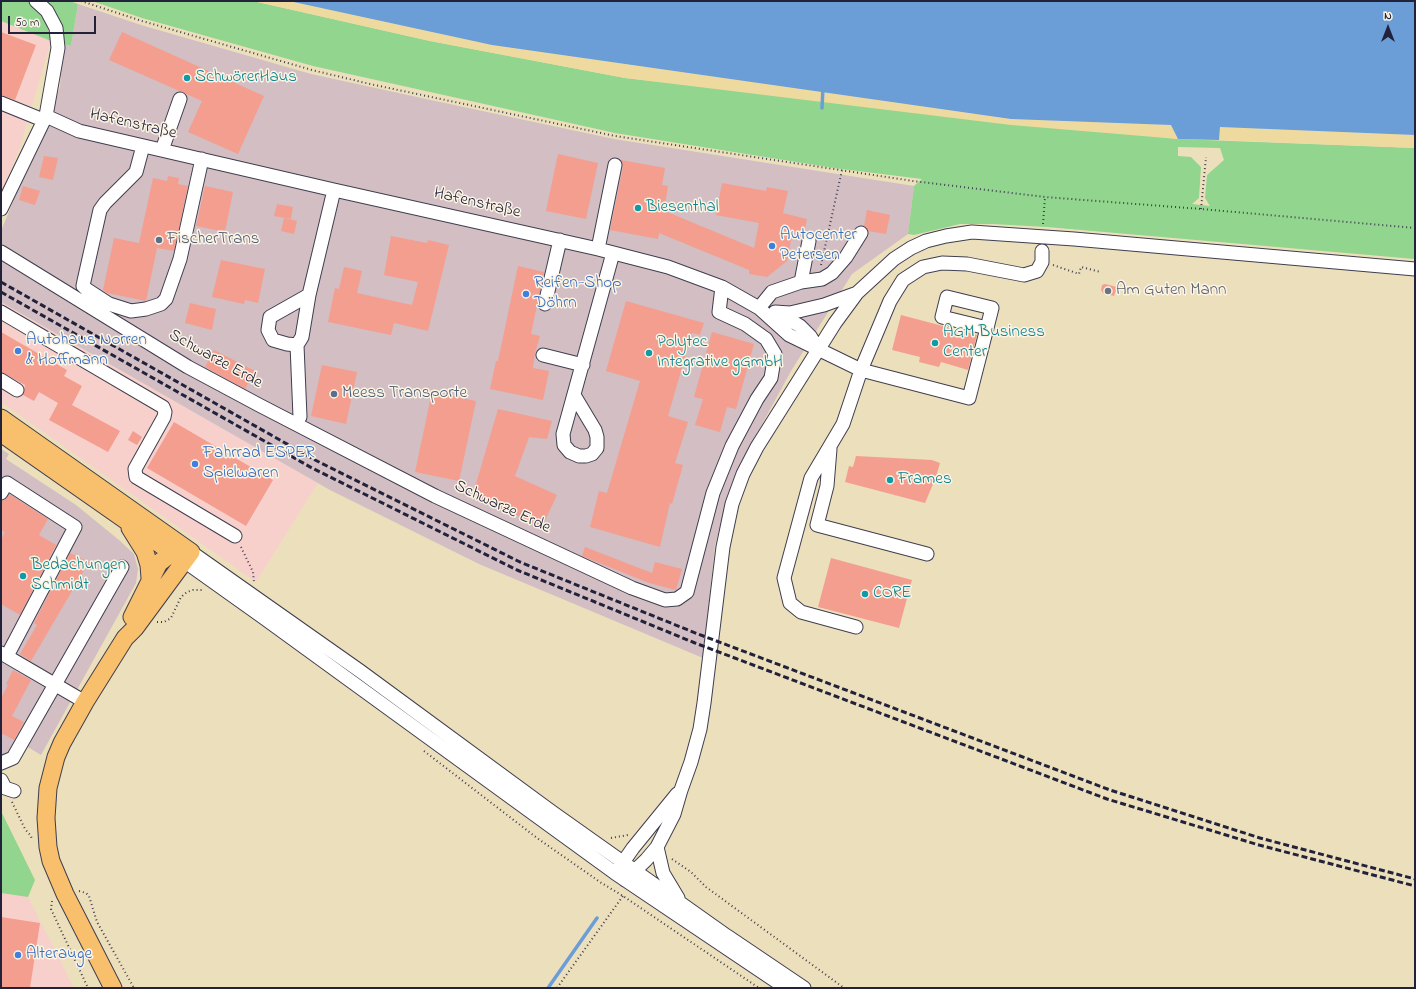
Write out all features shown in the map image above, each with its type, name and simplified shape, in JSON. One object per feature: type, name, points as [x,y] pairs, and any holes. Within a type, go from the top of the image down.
[{"type":"main road","points":[[1,418],[182,555]]},
{"type":"main road","points":[[1,433],[125,520],[182,555]]},
{"type":"main road","points":[[125,520],[145,552],[149,565],[150,578]]},
{"type":"main road","points":[[125,638],[129,624],[150,578],[162,560],[182,555]]},
{"type":"main road","points":[[113,988],[56,875],[48,847],[46,831],[46,803],[48,788],[56,757],[70,728],[125,638],[143,617],[182,555]]},
{"type":"street","points":[[1,209],[44,118],[58,48],[56,28],[47,11],[36,1]]},
{"type":"street","points":[[162,150],[180,99]]},
{"type":"street","name":"Hafenstraße","points":[[1,103],[79,131],[560,240],[668,267],[722,288],[759,308],[789,335],[818,349]]},
{"type":"street","points":[[144,146],[136,172],[100,210],[83,286],[109,304],[131,311],[146,310],[161,304],[166,299],[180,259],[202,160]]},
{"type":"street","points":[[598,249],[615,165]]},
{"type":"street","points":[[300,417],[297,345],[302,337],[309,295],[334,190]]},
{"type":"street","points":[[620,876],[635,871],[656,847],[674,814],[681,790],[692,762],[700,729],[723,547],[732,504],[743,474],[757,447],[835,323],[857,293],[894,259],[911,248],[926,241],[972,232],[1415,269]]},
{"type":"street","points":[[759,308],[772,292],[801,282],[822,279],[832,274],[846,257],[861,233]]},
{"type":"street","points":[[545,304],[560,240]]},
{"type":"street","points":[[801,282],[809,241]]},
{"type":"street","name":"Schwarze Erde","points":[[1,252],[188,367],[266,409],[435,496],[632,588],[665,600],[677,599],[687,592],[713,493],[732,446],[757,399],[771,378],[774,354],[766,339],[745,324],[719,312],[722,288]]},
{"type":"street","points":[[574,395],[613,253]]},
{"type":"street","points":[[856,627],[801,612],[790,603],[784,578],[811,478],[843,424],[861,370],[890,301],[903,280],[923,267],[942,263],[966,264],[1024,276],[1036,271],[1042,256]]},
{"type":"street","name":"Hafenstraße","points":[[759,308],[775,312],[790,313],[824,305],[857,293]]},
{"type":"street","points":[[297,345],[273,340],[268,330],[270,317],[309,295]]},
{"type":"street","points":[[1,312],[163,407],[165,412],[164,417],[135,469],[136,477],[235,536]]},
{"type":"street","name":"Hafenstraße","points":[[775,312],[800,326],[810,336],[818,349]]},
{"type":"street","points":[[818,349],[861,370],[968,398],[987,328]]},
{"type":"street","points":[[543,356],[582,364]]},
{"type":"street","points":[[1,380],[17,390]]},
{"type":"street","points":[[831,445],[827,486],[817,525],[927,554]]},
{"type":"street","points":[[1,493],[7,483],[75,527],[4,655],[85,702]]},
{"type":"street","points":[[182,555],[360,671],[552,812],[804,988]]},
{"type":"street","points":[[182,555],[270,622],[620,876],[786,988]]},
{"type":"street","points":[[1,763],[13,758],[122,567]]},
{"type":"street","points":[[1,780],[5,788],[14,791]]},
{"type":"street","points":[[620,876],[623,862],[681,790]]},
{"type":"street","points":[[656,847],[663,873],[682,904]]},
{"type":"path","points":[[81,1],[157,26],[312,70],[370,84],[615,136],[913,181],[1045,197],[1415,228]]},
{"type":"path","points":[[1201,209],[1206,157]]},
{"type":"path","points":[[822,279],[820,273],[842,170]]},
{"type":"path","points":[[1043,224],[1045,197]]},
{"type":"path","points":[[1042,256],[1079,274],[1081,267],[1101,272]]},
{"type":"path","points":[[235,536],[253,572],[255,587]]},
{"type":"path","points":[[143,617],[154,622],[168,620],[174,613],[181,597],[187,592],[200,590],[207,592]]},
{"type":"path","points":[[419,747],[537,838],[759,988]]},
{"type":"path","points":[[666,856],[692,872],[706,887],[844,988]]},
{"type":"path","points":[[65,894],[81,890],[86,892],[89,896],[97,922],[134,988]]},
{"type":"path","points":[[557,988],[624,896]]},
{"type":"shaded area","points":[[78,4],[141,25],[311,74],[614,139],[914,186],[908,234],[852,274],[791,371],[749,448],[728,496],[715,545],[703,658],[479,564],[330,490],[1,302],[1,231],[60,87],[63,44],[71,46]]},
{"type":"shaded area","points":[[1,21],[51,41],[18,153],[1,192]]},
{"type":"shaded area","points":[[1,302],[318,483],[256,582],[1,402]]},
{"type":"shaded area","points":[[1,449],[9,454],[6,459],[76,505],[119,540],[134,554],[138,569],[136,583],[41,755],[28,747],[16,763],[5,769],[1,762]]},
{"type":"shaded area","points":[[1,893],[28,897],[74,988],[1,988]]},
{"type":"green space","points":[[1,1],[30,1],[46,21],[51,41],[1,21]]},
{"type":"green space","points":[[44,1],[70,1],[78,4],[71,46],[63,44]]},
{"type":"green space","points":[[92,1],[253,1],[430,41],[625,78],[1178,139],[1415,148],[1415,259],[1047,227],[992,224],[960,224],[914,235],[908,234],[914,186],[922,179],[834,168],[615,133],[313,66],[142,18]],"holes":[[[1178,147],[1220,148],[1224,160],[1207,175],[1205,198],[1210,206],[1192,204],[1199,198],[1201,167],[1191,157],[1178,156]]]},
{"type":"green space","points":[[1,811],[35,880],[28,897],[1,893]]},
{"type":"sand","points":[[253,1],[289,1],[492,45],[1011,119],[1171,125],[1178,139],[1011,125],[625,78],[430,41]]},
{"type":"sand","points":[[1220,127],[1415,135],[1415,148],[1219,140]]},
{"type":"water","points":[[289,1],[1415,1],[1415,135],[1220,127],[1219,140],[1178,139],[1171,125],[1011,119],[492,45]]},
{"type":"building","points":[[1,32],[36,45],[15,100],[1,95]]},
{"type":"building","name":"SchwörerHaus","points":[[122,32],[264,96],[238,154],[188,132],[202,101],[109,60]]},
{"type":"building","points":[[558,154],[598,163],[586,219],[546,211]]},
{"type":"building","points":[[44,156],[58,158],[53,180],[39,177]]},
{"type":"building","points":[[621,160],[665,168],[662,185],[668,186],[665,205],[662,205],[660,209],[754,248],[759,223],[716,215],[722,183],[766,191],[767,187],[788,191],[783,213],[807,219],[804,233],[793,231],[787,261],[767,277],[749,274],[749,270],[659,233],[658,239],[610,230],[623,167]]},
{"type":"building","name":"FischerTrans","points":[[168,176],[179,178],[178,184],[188,186],[174,251],[157,248],[146,301],[107,293],[103,290],[114,238],[139,243],[153,178],[167,181]]},
{"type":"building","points":[[23,186],[40,191],[35,205],[19,200]]},
{"type":"building","points":[[205,186],[233,192],[225,232],[196,226]]},
{"type":"building","points":[[277,204],[293,207],[291,219],[274,216]]},
{"type":"building","points":[[867,210],[890,215],[886,234],[868,231],[864,226]]},
{"type":"building","points":[[284,218],[297,221],[294,234],[281,231]]},
{"type":"building","points":[[391,236],[427,243],[428,240],[449,245],[428,331],[394,323],[391,335],[328,322],[335,288],[339,289],[344,267],[362,271],[357,293],[412,305],[418,282],[384,275]]},
{"type":"building","points":[[221,260],[265,269],[258,303],[245,300],[244,304],[212,297]]},
{"type":"building","points":[[518,266],[544,272],[531,334],[540,336],[535,353],[533,368],[549,371],[543,400],[490,389],[496,361],[498,361]]},
{"type":"building","name":"Am Guten Mann","points":[[1105,284],[1117,287],[1114,296],[1103,293],[1101,290],[1102,285]]},
{"type":"building","points":[[626,301],[704,323],[700,335],[692,333],[668,416],[688,422],[675,463],[683,465],[672,504],[670,503],[660,547],[590,527],[599,491],[607,493],[640,381],[606,371]]},
{"type":"building","points":[[190,303],[216,309],[212,330],[185,323]]},
{"type":"building","name":"AGM Business Center","points":[[901,315],[977,335],[968,370],[941,362],[939,367],[919,362],[920,357],[892,350]]},
{"type":"building","points":[[1,332],[67,370],[64,376],[82,386],[72,405],[120,431],[108,452],[49,420],[58,403],[39,392],[34,401],[23,395],[25,385],[1,372]]},
{"type":"building","points":[[712,332],[754,344],[736,409],[727,407],[720,432],[695,425],[703,399],[694,397]]},
{"type":"building","points":[[214,350],[255,371],[245,389],[205,367]]},
{"type":"building","name":"Meess Transporte","points":[[322,365],[357,372],[346,424],[311,416]]},
{"type":"building","points":[[432,392],[476,401],[459,481],[415,472]]},
{"type":"building","points":[[498,409],[552,421],[547,439],[529,437],[515,476],[557,495],[542,527],[473,494]]},
{"type":"building","points":[[174,422],[273,480],[246,526],[147,468]]},
{"type":"building","points":[[133,431],[142,437],[137,445],[128,440]]},
{"type":"building","name":"Frames","points":[[856,456],[932,460],[940,463],[925,503],[845,482],[849,466],[853,467]]},
{"type":"building","name":"Bedachungen Schmidt","points":[[9,494],[48,519],[39,535],[56,545],[20,615],[1,604],[1,540],[5,532],[1,530],[1,501],[5,500]]},
{"type":"building","points":[[585,547],[652,573],[655,562],[682,569],[676,590],[649,583],[582,556]]},
{"type":"building","points":[[70,553],[89,562],[31,661],[20,654],[37,625],[34,623]]},
{"type":"building","name":"CORE","points":[[831,558],[912,580],[899,628],[818,607]]},
{"type":"building","points":[[13,670],[31,680],[12,716],[24,722],[14,740],[1,733],[1,698],[8,685],[6,684]]},
{"type":"building","name":"Alterauge","points":[[1,917],[40,923],[30,988],[1,988]]},
{"type":"waterway","points":[[822,108],[823,87]]},
{"type":"waterway","points":[[548,988],[597,918]]},
{"type":"railway","points":[[1,282],[317,461],[520,562],[698,634],[1110,790],[1260,838],[1415,879]]},
{"type":"railway","points":[[1,292],[312,468],[517,570],[695,643],[1107,799],[1259,845],[1415,886]]},
{"type":"place","name":"SchwörerHaus","points":[[187,78]]},
{"type":"place","name":"Biesenthal","points":[[638,208]]},
{"type":"place","name":"FischerTrans","points":[[159,240]]},
{"type":"place","name":"Autocenter Petersen","points":[[772,246]]},
{"type":"place","name":"Am Guten Mann","points":[[1108,291]]},
{"type":"place","name":"Reifen-Shop Döhrn","points":[[526,294]]},
{"type":"place","name":"AGM Business Center","points":[[935,343]]},
{"type":"place","name":"Autohaus Norren & Hoffmann","points":[[18,351]]},
{"type":"place","name":"Polytec Integrative gGmbH","points":[[649,353]]},
{"type":"place","name":"Meess Transporte","points":[[334,394]]},
{"type":"place","name":"Fahrrad ESPER Spielwaren","points":[[195,464]]},
{"type":"place","name":"Frames","points":[[890,480]]},
{"type":"place","name":"Bedachungen Schmidt","points":[[23,576]]},
{"type":"place","name":"CORE","points":[[865,594]]},
{"type":"place","name":"Alterauge","points":[[18,955]]}]
